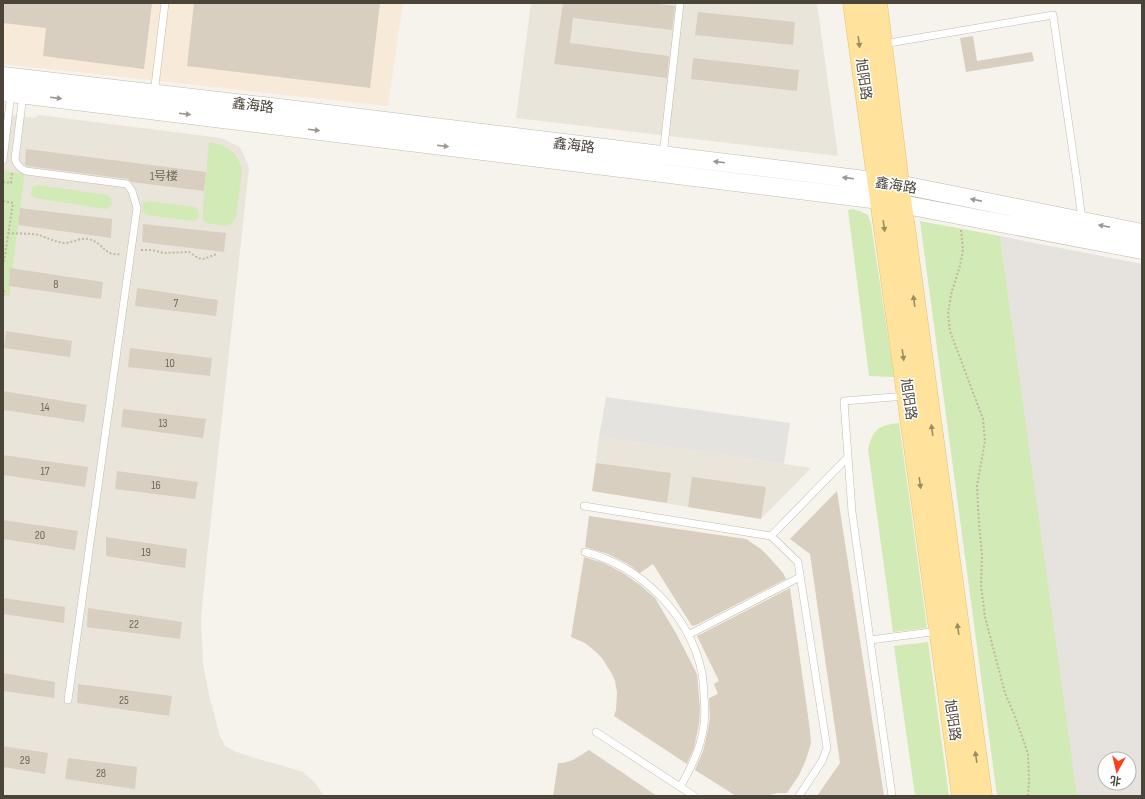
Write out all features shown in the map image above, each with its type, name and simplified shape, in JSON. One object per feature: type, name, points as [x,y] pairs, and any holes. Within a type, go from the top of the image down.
[{"type":"main road","name":"旭阳路","points":[[854,3],[890,192],[981,796]]},
{"type":"main road","name":"旭阳路","points":[[876,3],[881,44],[890,192],[908,396],[964,796]]},
{"type":"street","name":"鑫海路","points":[[3,76],[663,156],[1082,221],[1142,234]]},
{"type":"street","name":"鑫海路","points":[[12,93],[890,192],[1142,250]]},
{"type":"lane","points":[[154,94],[165,3]]},
{"type":"lane","points":[[663,156],[680,3]]},
{"type":"lane","points":[[881,44],[1054,15],[1082,221]]},
{"type":"lane","points":[[3,160],[12,93]]},
{"type":"lane","points":[[12,93],[15,159],[19,167],[26,171],[127,184],[132,191],[137,208],[68,700]]},
{"type":"lane","points":[[892,796],[852,512],[844,401],[908,396]]},
{"type":"lane","points":[[771,536],[848,457]]},
{"type":"lane","points":[[584,506],[771,536],[798,562],[827,748],[822,760],[799,796]]},
{"type":"lane","points":[[585,552],[598,555],[625,568],[639,577],[665,602],[688,635],[702,673],[705,707],[701,742],[692,766],[680,787]]},
{"type":"lane","points":[[688,635],[800,577]]},
{"type":"lane","points":[[870,640],[941,631]]},
{"type":"lane","points":[[596,732],[694,796]]},
{"type":"path","points":[[3,182],[11,183],[13,172]]},
{"type":"path","points":[[3,201],[13,203],[3,261]]},
{"type":"path","points":[[961,229],[963,250],[960,266],[951,294],[948,314],[950,331],[983,419],[985,441],[977,486],[982,556],[981,585],[985,616],[1005,693],[1028,754],[1028,796]]},
{"type":"path","points":[[8,233],[38,235],[63,243],[88,239],[95,241],[112,254],[120,255],[131,250],[152,250],[164,253],[186,252],[203,259],[217,254]]},
{"type":"path","points":[[3,291],[3,297]]},
{"type":"shaded area","points":[[3,3],[403,3],[388,106],[3,64]]},
{"type":"shaded area","points":[[531,3],[817,3],[838,156],[516,118]]},
{"type":"shaded area","points":[[3,114],[34,118],[39,115],[221,138],[240,147],[244,155],[249,168],[201,618],[203,665],[220,736],[225,746],[254,758],[303,772],[315,783],[324,796],[3,796]]},
{"type":"shaded area","points":[[1000,236],[1142,264],[1142,796],[1076,796]]},
{"type":"shaded area","points":[[606,397],[790,423],[784,464],[599,437]]},
{"type":"shaded area","points":[[599,437],[811,468],[761,519],[592,491]]},
{"type":"green space","points":[[209,142],[221,145],[231,150],[238,159],[242,171],[236,217],[232,223],[226,226],[206,223],[203,220]]},
{"type":"green space","points":[[3,171],[21,173],[24,175],[9,296],[3,295]]},
{"type":"green space","points":[[37,185],[107,195],[111,198],[112,204],[106,209],[35,198],[31,195],[32,187]]},
{"type":"green space","points":[[148,201],[195,207],[198,210],[199,216],[193,221],[146,215],[142,211],[143,203]]},
{"type":"green space","points":[[852,209],[868,215],[871,224],[894,377],[869,376],[848,210]]},
{"type":"green space","points":[[920,221],[1000,236],[1077,796],[997,796]]},
{"type":"green space","points":[[899,423],[927,628],[893,632],[868,449],[872,437],[878,429],[886,425]]},
{"type":"green space","points":[[928,642],[949,796],[915,796],[894,646]]},
{"type":"building","points":[[3,3],[152,3],[144,69],[43,56],[46,28],[3,23]]},
{"type":"building","points":[[194,3],[380,3],[370,88],[187,66]]},
{"type":"building","points":[[563,3],[652,3],[675,6],[672,30],[573,18],[570,43],[669,56],[667,78],[554,64]]},
{"type":"building","points":[[698,12],[795,22],[793,45],[695,35]]},
{"type":"building","points":[[973,36],[977,61],[1032,52],[1034,61],[966,72],[960,38]]},
{"type":"building","points":[[693,58],[799,70],[797,91],[691,79]]},
{"type":"building","points":[[26,149],[206,172],[204,191],[131,182],[128,179],[27,166],[25,165]]},
{"type":"building","points":[[20,208],[112,219],[111,238],[18,225]]},
{"type":"building","points":[[143,224],[226,233],[224,252],[142,242]]},
{"type":"building","points":[[10,268],[103,282],[101,299],[9,286]]},
{"type":"building","points":[[137,288],[218,300],[216,316],[135,306]]},
{"type":"building","points":[[6,331],[72,341],[70,357],[4,348]]},
{"type":"building","points":[[130,348],[212,358],[210,376],[128,367]]},
{"type":"building","points":[[3,391],[87,405],[84,422],[3,410]]},
{"type":"building","points":[[123,409],[206,419],[203,438],[121,427]]},
{"type":"building","points":[[3,455],[88,467],[85,487],[3,475]]},
{"type":"building","points":[[596,463],[671,473],[667,503],[592,491]]},
{"type":"building","points":[[117,471],[198,482],[195,499],[115,489]]},
{"type":"building","points":[[692,477],[766,487],[761,519],[688,507]]},
{"type":"building","points":[[837,491],[884,796],[817,796],[840,763],[810,554],[790,539]]},
{"type":"building","points":[[589,516],[746,539],[761,549],[769,557],[783,573],[786,579],[692,626],[653,564],[640,573],[628,564],[608,554],[585,547]]},
{"type":"building","points":[[3,520],[78,531],[75,550],[3,539]]},
{"type":"building","points":[[106,537],[187,549],[185,568],[106,556]]},
{"type":"building","points":[[584,557],[604,563],[623,573],[655,598],[677,635],[697,674],[700,708],[699,724],[694,748],[687,764],[614,716],[616,710],[617,693],[612,674],[602,658],[596,652],[585,643],[571,637]]},
{"type":"building","points":[[790,588],[811,743],[806,760],[799,775],[787,793],[764,796],[736,796],[695,770],[703,751],[707,735],[710,718],[709,698],[718,694],[714,684],[719,681],[697,636]]},
{"type":"building","points":[[3,598],[65,607],[64,623],[3,614]]},
{"type":"building","points":[[88,608],[182,622],[180,639],[87,627]]},
{"type":"building","points":[[3,673],[55,682],[54,698],[3,691]]},
{"type":"building","points":[[78,684],[172,696],[169,716],[77,703]]},
{"type":"building","points":[[3,746],[48,753],[45,774],[3,767]]},
{"type":"building","points":[[589,750],[657,796],[553,796],[558,763],[573,760]]},
{"type":"building","points":[[68,758],[137,767],[135,789],[65,779]]}]
